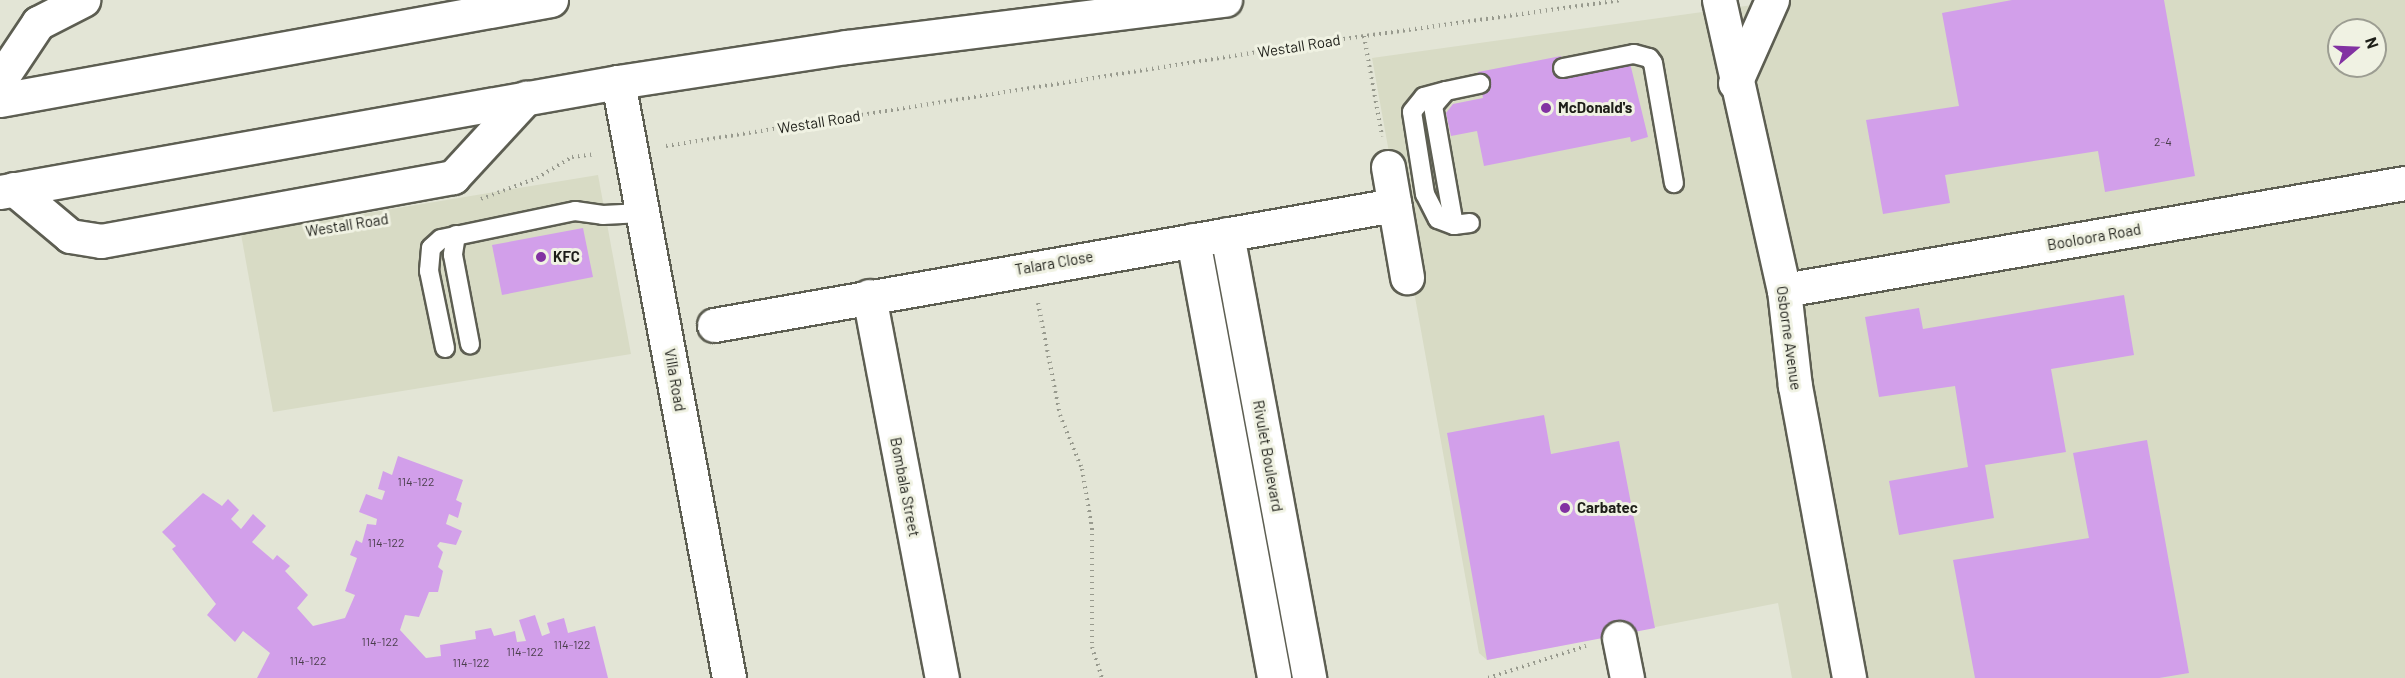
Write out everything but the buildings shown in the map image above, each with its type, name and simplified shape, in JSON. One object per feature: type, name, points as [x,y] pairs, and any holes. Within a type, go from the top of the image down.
[{"type":"street","points":[[0,80],[38,23],[82,0]]},
{"type":"street","points":[[0,100],[550,0]]},
{"type":"street","points":[[7,191],[618,82],[846,47],[1225,0]]},
{"type":"street","name":"Osborne Avenue","points":[[1719,0],[1735,83],[1784,290],[1795,386],[1849,678]]},
{"type":"street","points":[[1735,83],[1772,0]]},
{"type":"street","name":"Villa Road","points":[[618,82],[629,151],[729,678]]},
{"type":"street","points":[[463,190],[526,98]]},
{"type":"street","points":[[1388,167],[1407,277]]},
{"type":"street","name":"Booloora Road","points":[[1784,290],[2405,183]]},
{"type":"street","name":"Westall Road","points":[[7,191],[70,236],[101,241],[463,190]]},
{"type":"street","name":"Talara Close","points":[[714,325],[1031,267],[1394,205]]},
{"type":"street","name":"Rivulet Boulevard","points":[[1227,234],[1309,678]]},
{"type":"street","points":[[1193,240],[1274,678]]},
{"type":"street","name":"Bombala Street","points":[[869,296],[942,678]]},
{"type":"street","points":[[1619,638],[1627,678]]},
{"type":"lane","points":[[1563,68],[1634,54],[1648,58],[1653,63],[1674,183]]},
{"type":"lane","points":[[1462,224],[1433,113],[1436,99],[1446,91],[1480,84]]},
{"type":"lane","points":[[446,348],[429,271],[431,248],[441,239],[575,211],[603,215],[642,213]]},
{"type":"lane","points":[[456,235],[453,255],[470,344]]},
{"type":"path","name":"Westall Road","points":[[463,190],[537,178],[572,157],[629,151],[1364,36],[1620,0]]},
{"type":"path","points":[[1364,36],[1388,167]]},
{"type":"path","points":[[1031,267],[1060,415],[1082,469],[1092,528],[1092,647],[1102,678]]},
{"type":"path","points":[[1488,678],[1551,655],[1619,638]]},
{"type":"shaded area","points":[[1789,0],[2405,0],[2405,678],[1792,678],[1778,603],[1487,660],[1479,653],[1372,58]]},
{"type":"shaded area","points":[[598,175],[631,354],[273,412],[241,234]]},
{"type":"place","name":"McDonald's","points":[[1546,108]]},
{"type":"place","name":"KFC","points":[[541,257]]},
{"type":"place","name":"Carbatec","points":[[1565,508]]}]
